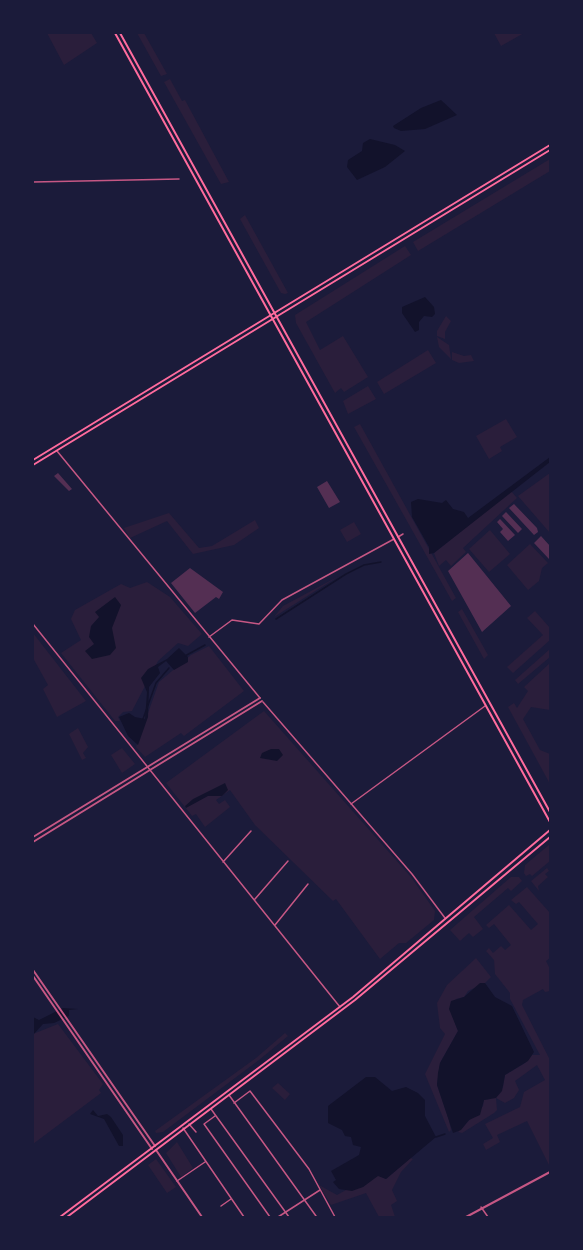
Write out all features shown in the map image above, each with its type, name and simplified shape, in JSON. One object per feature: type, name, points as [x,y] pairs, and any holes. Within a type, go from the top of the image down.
[{"type":"main road","points":[[115,33],[272,314]]},
{"type":"main road","points":[[120,33],[550,822]]},
{"type":"main road","points":[[33,460],[550,145]]},
{"type":"main road","points":[[33,465],[550,150]]},
{"type":"main road","points":[[395,538],[550,812]]},
{"type":"main road","points":[[60,1217],[341,1009],[550,830]]},
{"type":"main road","points":[[67,1217],[154,1148],[341,1009],[449,923],[550,837]]},
{"type":"street","points":[[33,182],[179,179]]},
{"type":"street","points":[[57,451],[261,700],[412,874],[449,923]]},
{"type":"street","points":[[209,637],[232,620],[259,624],[282,600],[403,534]]},
{"type":"street","points":[[33,624],[341,1009]]},
{"type":"street","points":[[33,837],[261,700]]},
{"type":"street","points":[[350,805],[486,706]]},
{"type":"street","points":[[33,842],[147,767]]},
{"type":"street","points":[[223,862],[251,831]]},
{"type":"street","points":[[254,900],[288,861]]},
{"type":"street","points":[[274,925],[308,884]]},
{"type":"street","points":[[33,970],[154,1148]]},
{"type":"street","points":[[33,976],[202,1217]]},
{"type":"street","points":[[234,1103],[250,1091],[321,1189],[334,1217]]},
{"type":"street","points":[[228,1095],[316,1216]]},
{"type":"street","points":[[210,1108],[289,1217]]},
{"type":"street","points":[[216,1115],[204,1124],[270,1217]]},
{"type":"street","points":[[189,1124],[196,1132]]},
{"type":"street","points":[[183,1128],[244,1217]]},
{"type":"street","points":[[177,1181],[206,1161]]},
{"type":"street","points":[[466,1217],[550,1172]]},
{"type":"street","points":[[278,1217],[321,1189]]},
{"type":"street","points":[[221,1206],[232,1198]]},
{"type":"street","points":[[482,1207],[488,1217]]},
{"type":"shaded area","points":[[47,33],[91,33],[97,43],[64,65]]},
{"type":"shaded area","points":[[137,33],[144,33],[167,74],[161,76]]},
{"type":"shaded area","points":[[494,33],[524,33],[501,46]]},
{"type":"shaded area","points":[[170,79],[182,101],[185,100],[229,182],[221,184],[164,82]]},
{"type":"shaded area","points":[[441,100],[457,115],[425,129],[401,131],[394,128],[393,126],[421,108]]},
{"type":"shaded area","points":[[370,139],[395,145],[405,151],[385,167],[357,180],[347,167],[348,160],[362,151],[363,143]]},
{"type":"shaded area","points":[[550,159],[550,171],[418,251],[413,242]]},
{"type":"shaded area","points":[[245,215],[288,293],[281,293],[240,219]]},
{"type":"shaded area","points":[[405,246],[411,255],[306,322],[320,350],[343,336],[368,377],[344,392],[341,388],[335,393],[296,323],[295,315]]},
{"type":"shaded area","points":[[425,297],[434,307],[435,314],[432,317],[424,316],[419,322],[419,330],[415,332],[402,313],[402,307]]},
{"type":"shaded area","points":[[446,316],[451,321],[445,332],[445,339],[437,336],[437,331]]},
{"type":"shaded area","points":[[437,337],[449,345],[451,359],[439,347]]},
{"type":"shaded area","points":[[428,350],[436,363],[384,394],[377,382]]},
{"type":"shaded area","points":[[452,352],[464,356],[471,355],[474,361],[459,363],[452,360]]},
{"type":"shaded area","points":[[368,386],[376,399],[348,414],[343,401]]},
{"type":"shaded area","points":[[506,419],[517,437],[500,447],[502,451],[489,459],[476,436]]},
{"type":"shaded area","points":[[360,424],[456,598],[452,601],[354,427]]},
{"type":"shaded area","points":[[550,457],[550,462],[434,553],[429,554],[429,547],[412,517],[411,502],[418,499],[442,503],[446,500],[453,509],[464,512],[468,518]]},
{"type":"shaded area","points":[[550,473],[550,533],[518,496]]},
{"type":"shaded area","points":[[511,491],[517,498],[463,548],[466,552],[451,566],[446,560],[439,566],[434,553]]},
{"type":"shaded area","points":[[169,513],[199,548],[212,546],[255,520],[259,528],[234,545],[193,554],[167,521],[130,538],[124,528]]},
{"type":"shaded area","points":[[354,522],[361,534],[347,542],[340,530]]},
{"type":"shaded area","points":[[490,530],[510,554],[489,572],[469,549]]},
{"type":"shaded area","points":[[530,544],[548,563],[542,568],[539,581],[528,590],[507,565]]},
{"type":"shaded area","points":[[339,576],[274,617],[283,606]]},
{"type":"shaded area","points":[[147,582],[170,597],[202,634],[188,646],[178,643],[158,661],[132,711],[123,712],[118,717],[120,721],[115,721],[61,653],[81,640],[71,619],[75,610],[121,584],[130,588]]},
{"type":"shaded area","points":[[115,597],[121,605],[112,628],[116,648],[110,655],[92,659],[85,651],[94,644],[89,637],[91,626],[99,617],[95,612]]},
{"type":"shaded area","points":[[462,609],[488,655],[484,659],[458,612]]},
{"type":"shaded area","points":[[535,611],[550,628],[550,640],[513,673],[507,667],[543,635],[527,618]]},
{"type":"shaded area","points":[[33,633],[86,701],[57,717],[43,689],[48,685],[33,658]]},
{"type":"shaded area","points":[[209,646],[244,691],[184,736],[181,733],[145,757],[136,747],[159,682],[191,655]]},
{"type":"shaded area","points":[[179,648],[188,657],[188,662],[174,670],[166,661],[158,667],[160,673],[149,687],[148,717],[138,745],[128,736],[119,717],[129,713],[145,719],[147,692],[141,678],[148,669],[167,659]]},
{"type":"shaded area","points":[[550,649],[550,657],[518,684],[515,680]]},
{"type":"shaded area","points":[[550,663],[550,710],[531,707],[523,719],[540,750],[550,754],[550,784],[508,707],[514,703],[517,708],[528,691],[524,687]]},
{"type":"shaded area","points":[[264,711],[411,877],[435,911],[434,920],[406,943],[399,943],[380,959],[336,899],[333,901],[255,825],[230,790],[216,800],[219,804],[225,800],[230,807],[205,827],[196,814],[192,816],[166,783]]},
{"type":"shaded area","points":[[78,728],[88,747],[83,753],[86,758],[82,760],[69,734]]},
{"type":"shaded area","points":[[122,748],[135,764],[122,773],[111,755]]},
{"type":"shaded area","points":[[271,749],[279,749],[283,755],[277,761],[260,758],[262,753]]},
{"type":"shaded area","points":[[225,783],[228,790],[222,796],[208,796],[186,808],[185,806],[193,799]]},
{"type":"shaded area","points":[[550,844],[550,861],[532,876],[530,874],[526,876],[525,865]]},
{"type":"shaded area","points":[[547,868],[549,871],[545,874],[548,877],[538,886],[539,891],[531,881]]},
{"type":"shaded area","points":[[511,877],[519,877],[522,881],[511,891],[508,888],[474,917],[483,929],[473,937],[469,933],[460,941],[450,930]]},
{"type":"shaded area","points":[[527,887],[550,913],[550,958],[546,961],[550,969],[550,991],[545,992],[543,989],[523,1000],[522,1005],[550,1060],[550,1167],[527,1121],[497,1135],[500,1142],[486,1150],[483,1144],[493,1138],[485,1124],[520,1107],[524,1092],[545,1080],[537,1065],[515,1081],[519,1090],[514,1098],[505,1103],[496,1098],[497,1110],[494,1113],[462,1133],[458,1132],[483,1106],[484,1100],[490,1099],[503,1087],[505,1075],[525,1063],[532,1055],[540,1055],[510,999],[510,993],[495,974],[494,960],[486,951],[489,948],[493,953],[501,946],[505,950],[511,945],[494,924],[489,928],[486,925],[509,905],[531,930],[538,924],[519,902],[516,904],[511,900]]},
{"type":"shaded area","points":[[476,958],[491,977],[485,983],[468,991],[464,997],[456,999],[450,1009],[458,1031],[440,1063],[437,1085],[449,1120],[451,1130],[449,1132],[425,1074],[445,1034],[440,1028],[437,1003],[447,985]]},
{"type":"shaded area","points":[[480,983],[485,983],[495,997],[512,1006],[534,1052],[528,1061],[505,1075],[502,1091],[496,1098],[484,1100],[480,1115],[469,1120],[461,1130],[453,1133],[437,1085],[440,1063],[458,1031],[449,1009],[451,1001],[464,997]]},
{"type":"shaded area","points":[[63,1008],[78,1009],[69,1010],[69,1016],[54,1023],[43,1024],[33,1035],[33,1017],[39,1020]]},
{"type":"shaded area","points":[[58,1024],[103,1084],[99,1090],[101,1093],[33,1144],[33,1034]]},
{"type":"shaded area","points":[[285,1033],[288,1036],[259,1060],[163,1132],[156,1133],[155,1131],[256,1058]]},
{"type":"shaded area","points":[[366,1077],[375,1077],[392,1091],[406,1087],[418,1093],[425,1100],[425,1116],[436,1137],[386,1179],[378,1176],[363,1187],[352,1191],[339,1189],[333,1182],[336,1180],[331,1171],[359,1155],[361,1147],[353,1145],[351,1137],[345,1136],[342,1130],[328,1123],[328,1106]]},
{"type":"shaded area","points":[[278,1083],[290,1094],[285,1100],[272,1088]]},
{"type":"shaded area","points":[[93,1110],[98,1116],[107,1114],[111,1117],[123,1135],[123,1146],[119,1146],[104,1119],[90,1114]]},
{"type":"shaded area","points":[[177,1142],[193,1168],[181,1177],[166,1153]]},
{"type":"shaded area","points":[[410,1158],[413,1159],[401,1172],[392,1190],[397,1201],[391,1205],[395,1217],[379,1217],[366,1193],[331,1205],[319,1185],[337,1195],[346,1190],[363,1187],[378,1175],[386,1179]]},
{"type":"shaded area","points":[[156,1159],[176,1187],[167,1193],[148,1165]]},
{"type":"building","points":[[58,473],[72,489],[69,491],[54,476]]},
{"type":"building","points":[[327,481],[340,502],[329,508],[317,487]]},
{"type":"building","points":[[514,504],[537,528],[538,532],[534,535],[509,508]]},
{"type":"building","points":[[506,512],[522,529],[518,533],[502,516]]},
{"type":"building","points":[[500,519],[515,535],[508,541],[500,532],[503,529],[497,522]]},
{"type":"building","points":[[541,536],[550,546],[549,559],[534,543]]},
{"type":"building","points":[[468,553],[511,606],[482,632],[448,571]]},
{"type":"building","points":[[190,568],[223,592],[219,599],[216,597],[195,613],[171,583]]},
{"type":"waterway","points":[[276,619],[346,574],[364,565],[381,562]]},
{"type":"waterway","points":[[185,656],[205,645]]},
{"type":"waterway","points":[[143,719],[156,683],[169,668]]},
{"type":"waterway","points":[[436,1137],[445,1134]]}]
